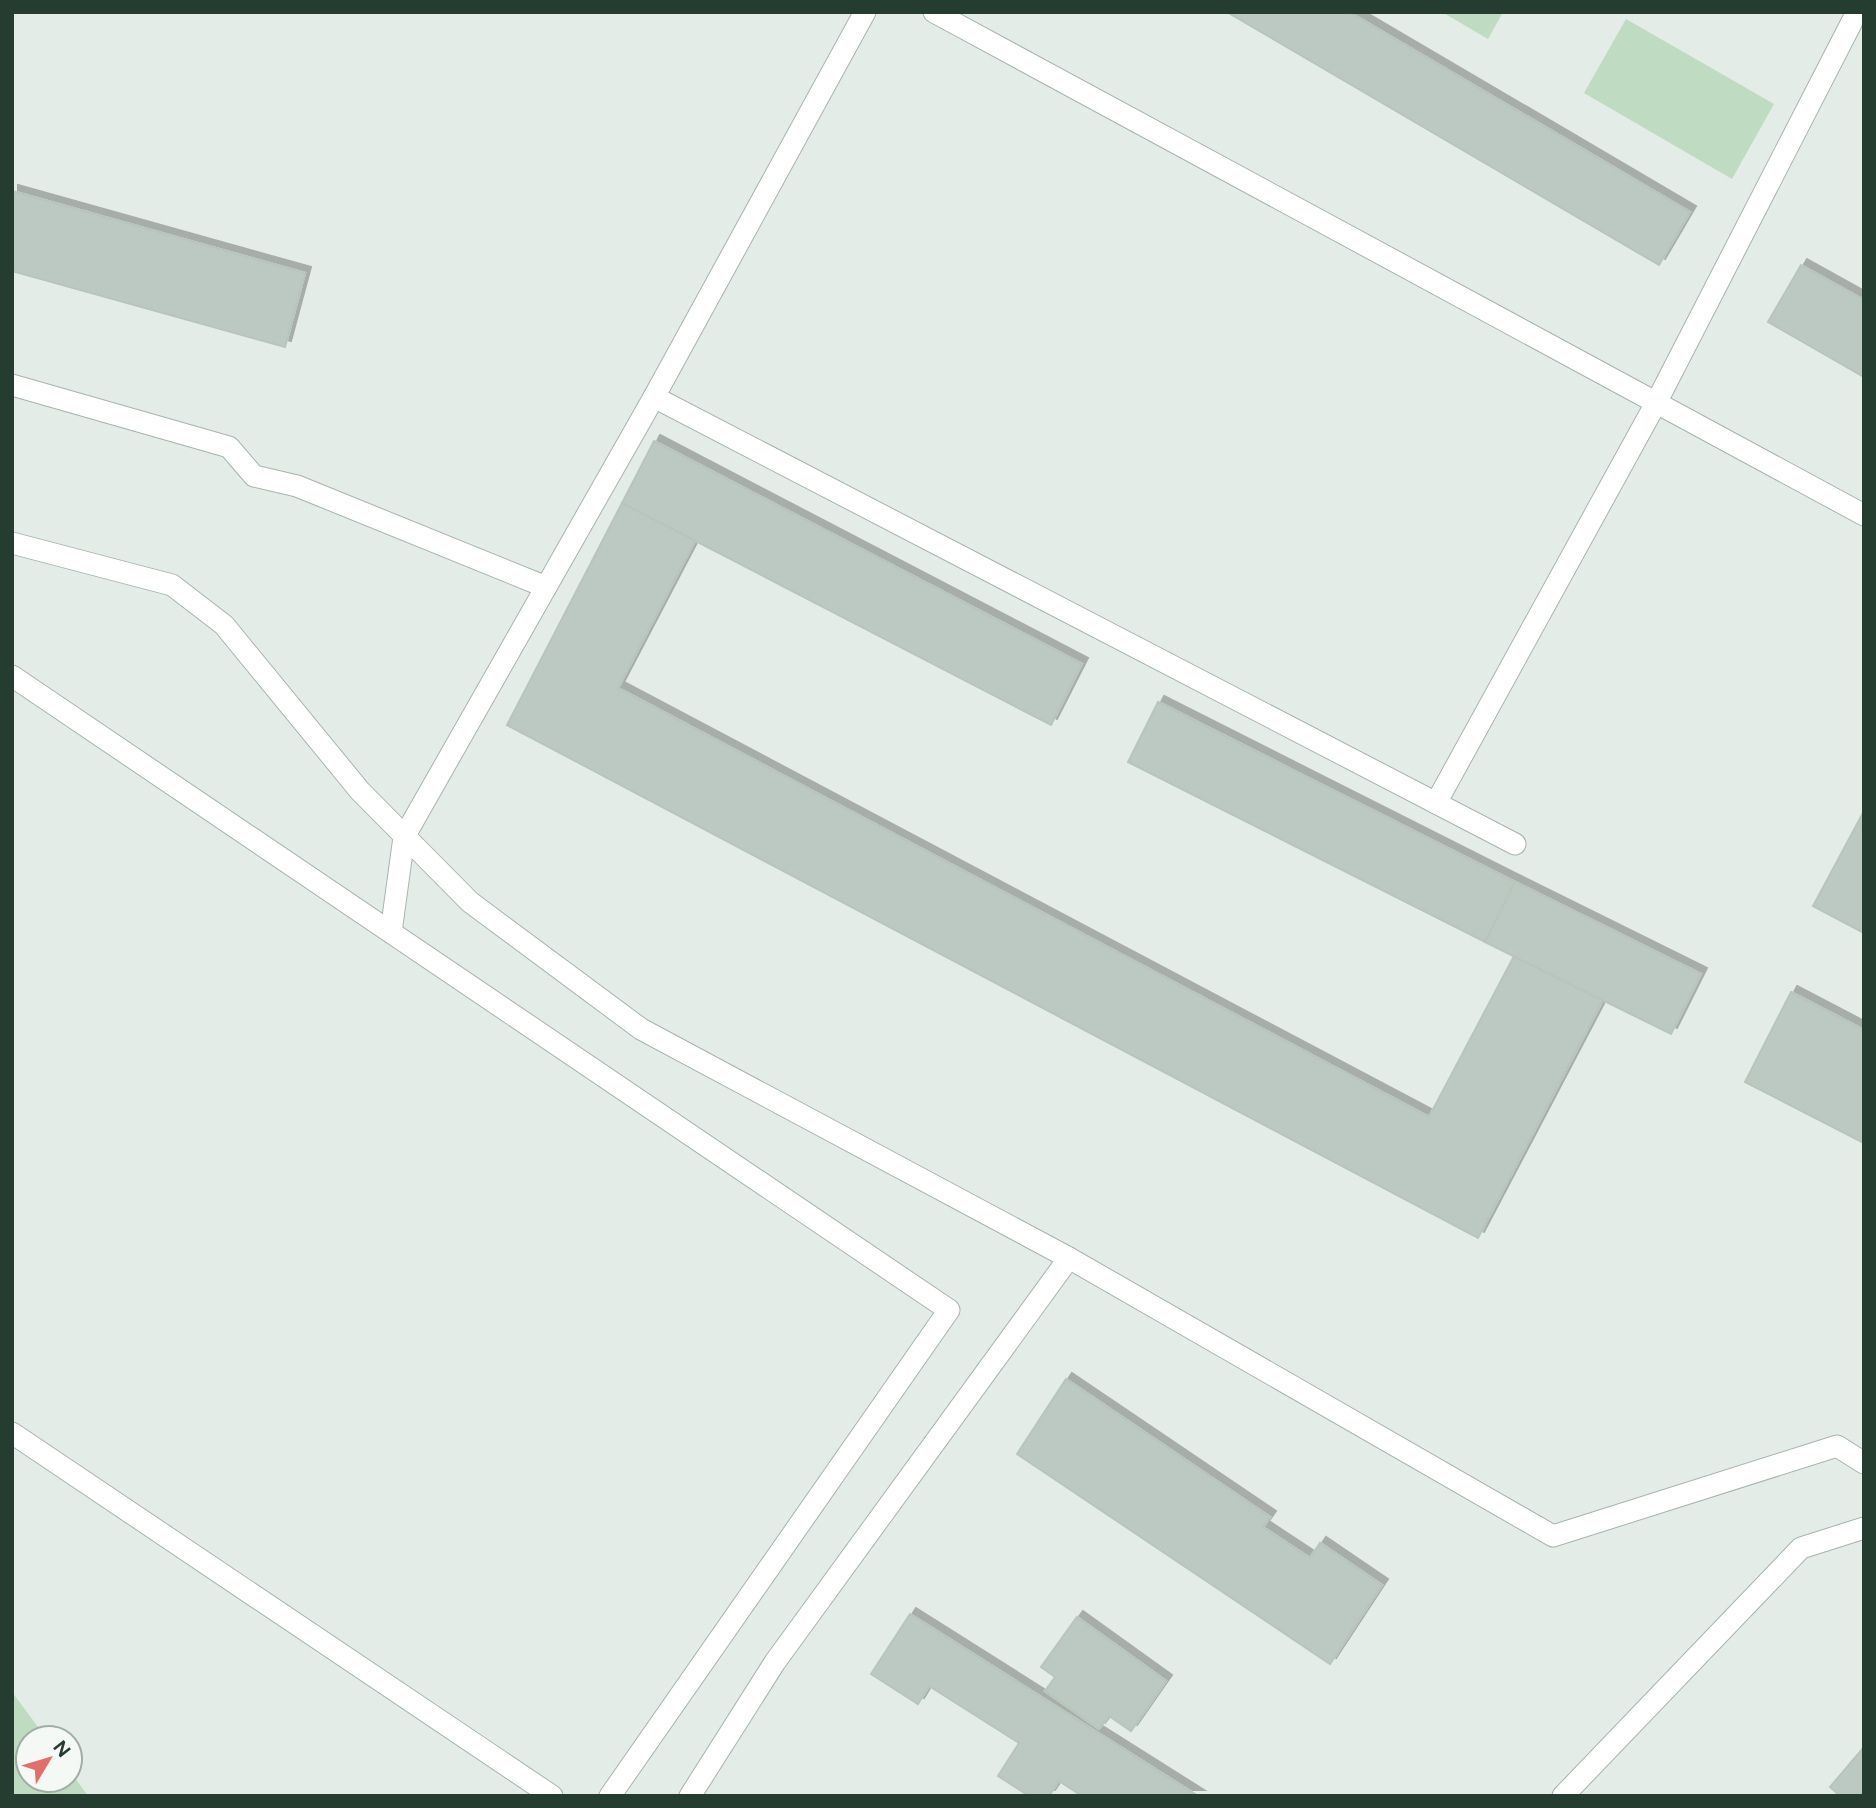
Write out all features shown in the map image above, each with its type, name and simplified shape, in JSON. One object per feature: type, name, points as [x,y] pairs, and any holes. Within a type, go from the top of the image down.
[{"type":"lane","points":[[391,932],[404,837],[654,397],[865,12]]},
{"type":"lane","points":[[934,12],[1864,515]]},
{"type":"lane","points":[[1436,803],[1656,403],[1857,12]]},
{"type":"lane","points":[[12,386],[229,447],[254,476],[297,486],[546,587]]},
{"type":"lane","points":[[654,397],[1515,844]]},
{"type":"lane","points":[[12,543],[172,585],[224,625],[360,791],[470,902],[641,1028],[1069,1258],[1553,1535],[1837,1446],[1864,1463]]},
{"type":"lane","points":[[12,676],[950,1310],[610,1796]]},
{"type":"lane","points":[[690,1796],[775,1661],[1069,1258]]},
{"type":"lane","points":[[12,1433],[552,1796]]},
{"type":"lane","points":[[1563,1796],[1801,1548],[1864,1528]]},
{"type":"green space","points":[[1442,12],[1503,12],[1488,39]]},
{"type":"green space","points":[[1626,19],[1774,104],[1732,179],[1584,93]]},
{"type":"green space","points":[[12,1692],[36,1724],[14,1724],[14,1794],[84,1794],[84,1790],[88,1796],[12,1796]]},
{"type":"building","points":[[1227,12],[1349,12],[1690,212],[1659,265]]},
{"type":"building","points":[[12,191],[305,273],[285,347],[12,271]]},
{"type":"building","points":[[1801,265],[1864,300],[1864,377],[1768,322]]},
{"type":"building","points":[[654,441],[1082,664],[1051,725],[622,503]]},
{"type":"building","points":[[622,503],[695,541],[618,688],[1429,1117],[1514,956],[1603,1000],[1478,1238],[507,725]]},
{"type":"building","points":[[1158,702],[1515,882],[1485,942],[1128,762]]},
{"type":"building","points":[[1864,811],[1864,933],[1813,906]]},
{"type":"building","points":[[1515,882],[1701,974],[1671,1034],[1485,942]]},
{"type":"building","points":[[1791,992],[1864,1030],[1864,1143],[1745,1082]]},
{"type":"building","points":[[1066,1379],[1270,1517],[1263,1527],[1310,1558],[1320,1543],[1382,1585],[1330,1664],[1017,1454]]},
{"type":"building","points":[[910,1614],[1198,1796],[1082,1796],[1059,1781],[1049,1796],[1029,1796],[998,1776],[1019,1743],[929,1686],[918,1704],[871,1674]]},
{"type":"building","points":[[1077,1617],[1166,1681],[1131,1731],[1109,1716],[1099,1729],[1045,1691],[1055,1677],[1041,1667]]},
{"type":"building","points":[[1864,1747],[1864,1796],[1840,1796],[1830,1787]]}]
